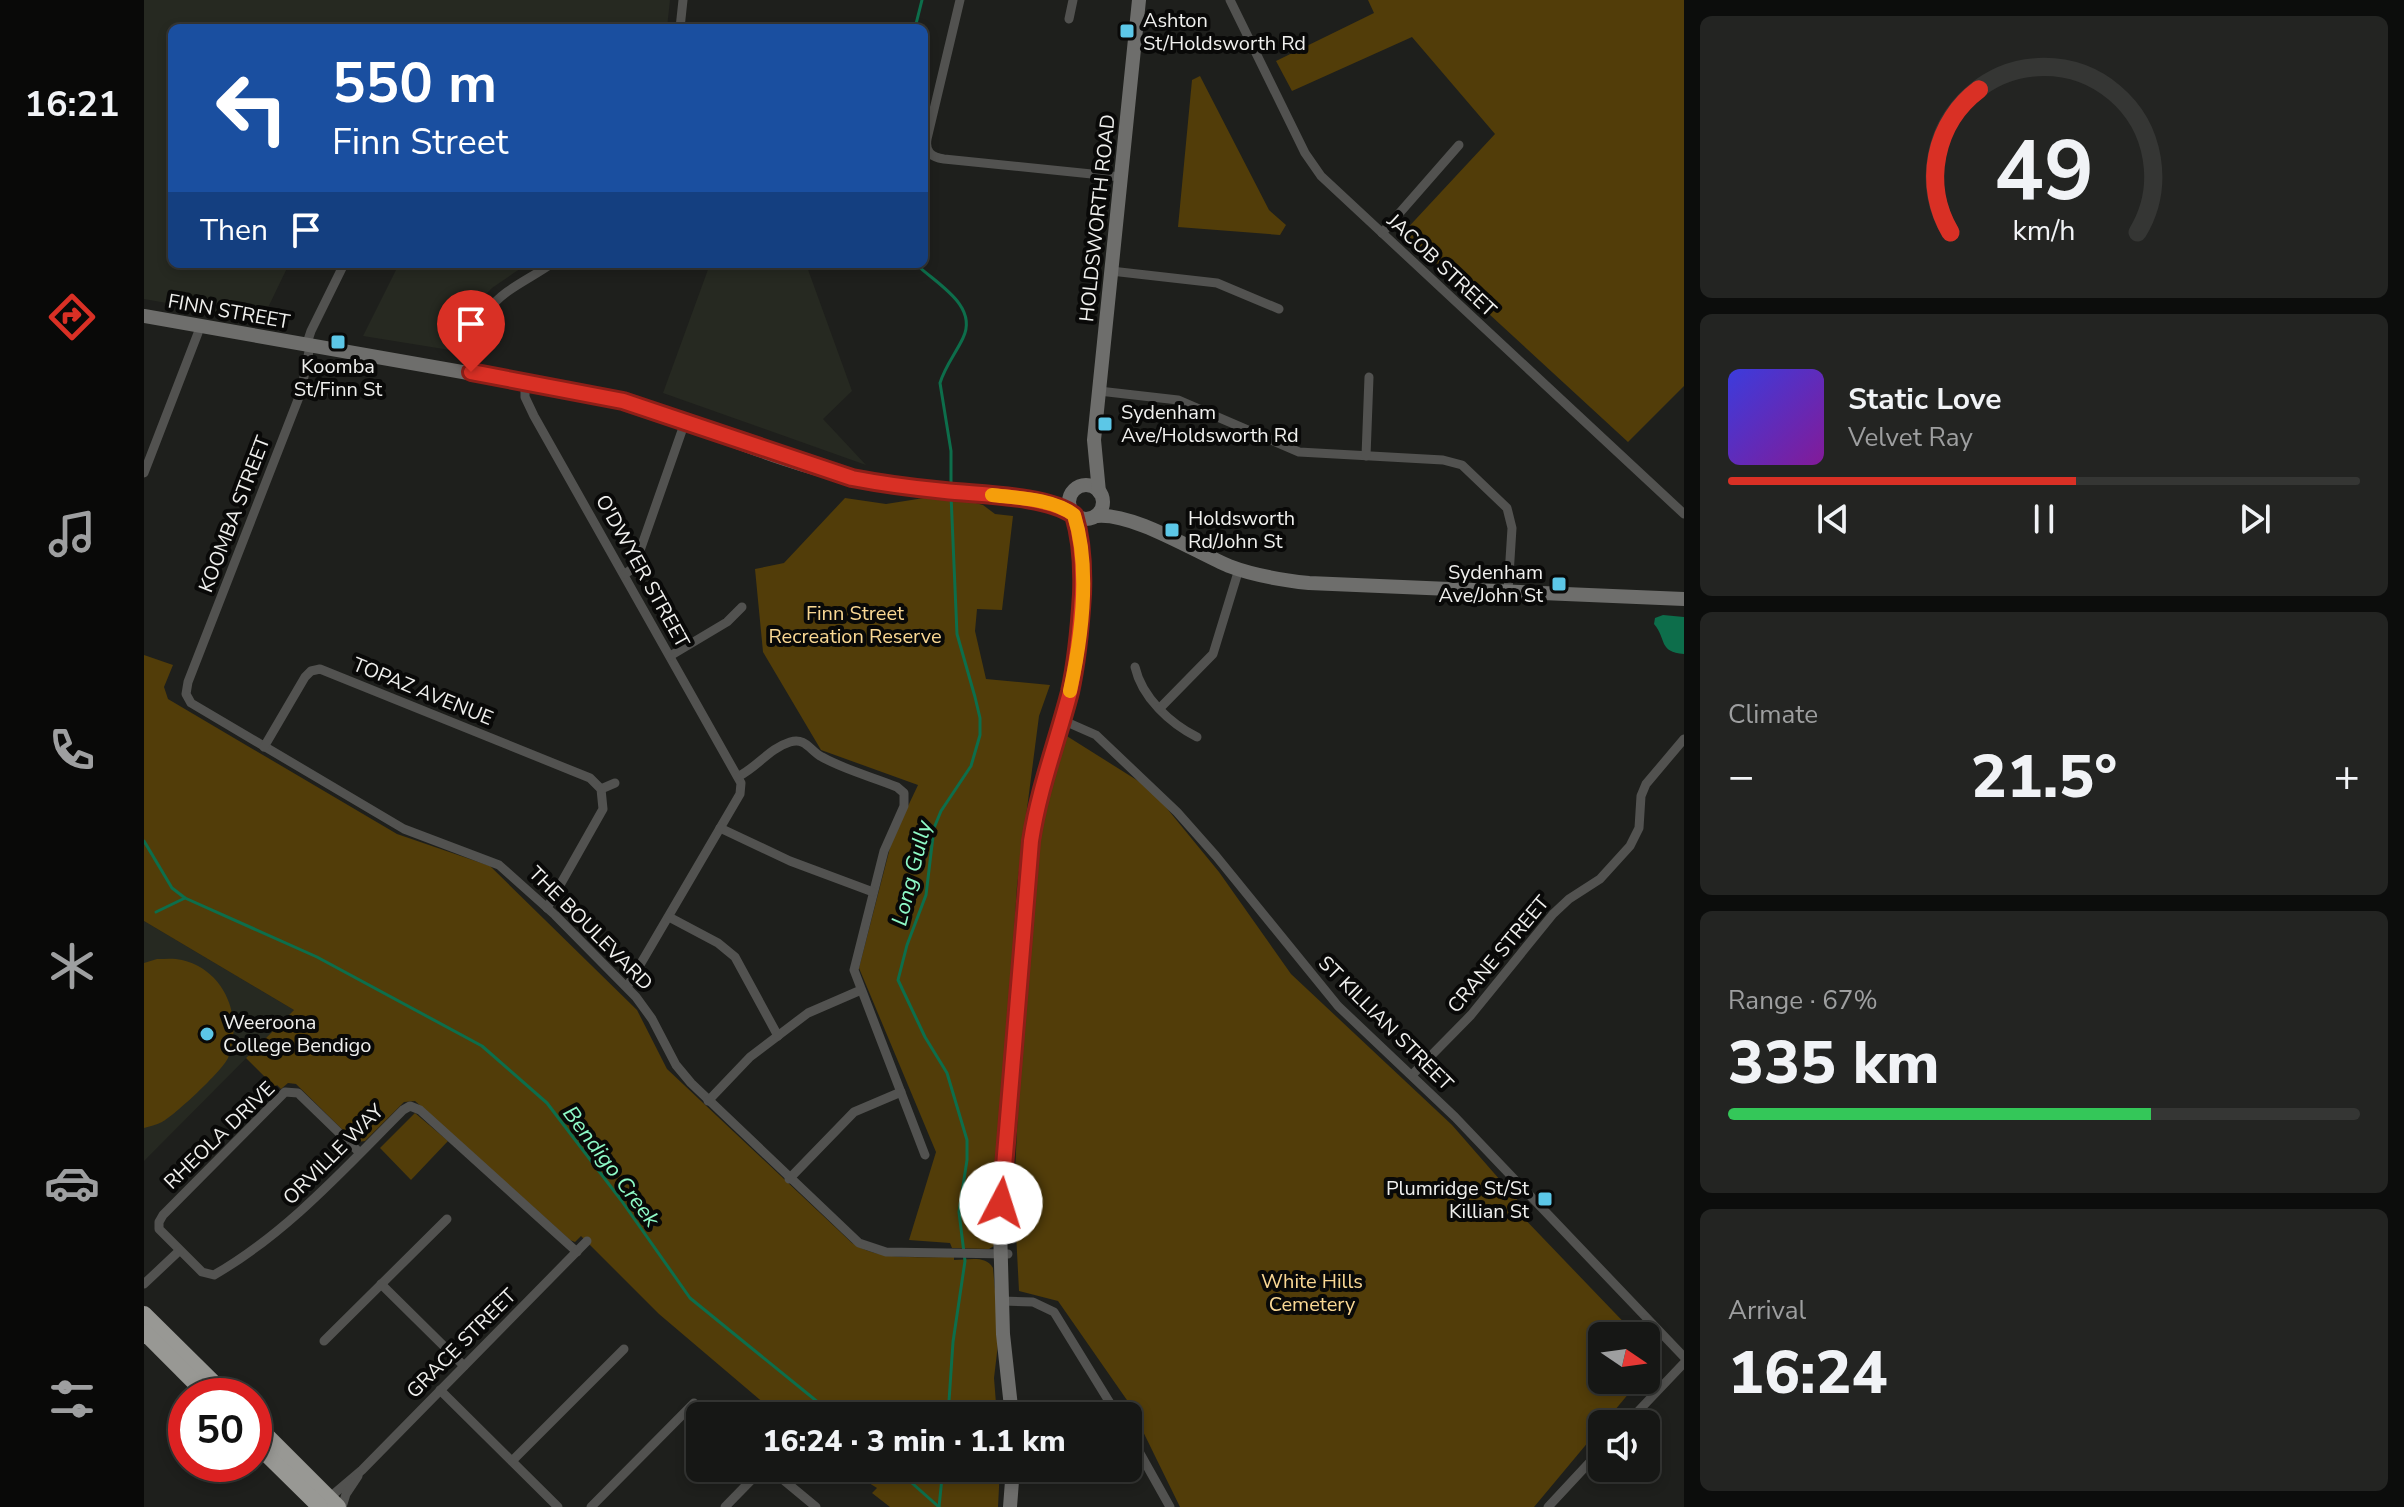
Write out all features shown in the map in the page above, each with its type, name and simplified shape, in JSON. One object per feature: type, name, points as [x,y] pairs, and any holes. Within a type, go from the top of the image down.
[{"type":"highway","points":[[144,1314],[209,1378]]},
{"type":"highway","points":[[144,1332],[190,1378]]},
{"type":"highway","points":[[272,1443],[328,1505]]},
{"type":"highway","points":[[272,1457],[328,1505]]},
{"type":"street","points":[[680,24],[683,0]]},
{"type":"street","points":[[928,135],[960,0]]},
{"type":"street","points":[[1069,19],[1073,0]]},
{"type":"street","name":"HOLDSWORTH ROAD","points":[[1100,494],[1094,440],[1139,0]]},
{"type":"street","name":"JACOB STREET","points":[[1230,0],[1305,153],[1321,176],[1684,514]]},
{"type":"street","points":[[1382,233],[1459,145]]},
{"type":"street","points":[[928,151],[944,159],[1121,177]]},
{"type":"street","name":"KOOMBA STREET","points":[[186,694],[188,682],[301,392],[311,331],[342,268]]},
{"type":"street","points":[[471,372],[481,328],[489,310],[504,295],[545,268]]},
{"type":"street","points":[[1111,271],[1217,283],[1279,309]]},
{"type":"street","name":"FINN STREET","points":[[144,316],[198,330]]},
{"type":"street","name":"FINN STREET","points":[[144,325],[308,346],[525,381],[623,401],[841,475],[888,485],[1020,498],[1073,514]]},
{"type":"street","points":[[144,473],[198,330]]},
{"type":"street","points":[[1366,456],[1369,377]]},
{"type":"street","name":"O'DWYER STREET","points":[[525,381],[525,397],[532,413],[739,776]]},
{"type":"street","points":[[1099,391],[1178,400],[1299,452],[1458,463],[1505,506],[1512,528],[1508,591]]},
{"type":"street","points":[[625,574],[637,559],[685,422]]},
{"type":"street","name":"HOLDSWORTH ROAD","points":[[1074,490],[1094,440]]},
{"type":"street","points":[[1011,1402],[1004,1254],[1008,1127],[1031,841],[1041,787],[1062,720],[1075,663],[1082,575],[1081,542],[1069,502],[1074,490],[1086,485],[1134,521]]},
{"type":"street","name":"FINN STREET","points":[[1020,498],[1074,490]]},
{"type":"street","points":[[1082,575],[1095,516],[1102,507],[1100,494]]},
{"type":"street","points":[[1073,514],[1084,519],[1112,515],[1134,521],[1239,569],[1264,577],[1309,583],[1684,599]]},
{"type":"street","points":[[1160,708],[1213,654],[1239,569]]},
{"type":"street","points":[[670,656],[727,622],[742,607]]},
{"type":"street","points":[[1135,667],[1142,688],[1176,724],[1197,737]]},
{"type":"street","name":"TOPAZ AVENUE","points":[[264,747],[305,677],[311,671],[320,669],[586,775],[601,789]]},
{"type":"street","name":"THE BOULEVARD","points":[[186,694],[195,707],[404,829],[493,861],[547,908],[627,987],[648,1011],[676,1065],[708,1101],[853,1239],[886,1252],[1004,1254]]},
{"type":"street","name":"ST KILLIAN STREET","points":[[1062,720],[1101,738],[1169,805],[1216,856],[1324,991],[1469,1131],[1683,1364]]},
{"type":"street","name":"CRANE STREET","points":[[1412,1075],[1471,1015],[1553,914],[1569,899],[1600,879],[1630,846],[1639,828],[1641,796],[1646,784],[1684,739]]},
{"type":"street","points":[[627,987],[741,792],[739,776],[750,771],[767,754],[786,743],[798,741],[808,744],[822,757],[900,789],[905,802],[888,838],[854,973],[925,1155]]},
{"type":"street","points":[[547,908],[601,814],[604,804],[601,789],[615,783]]},
{"type":"street","points":[[720,828],[790,861],[873,892]]},
{"type":"street","points":[[669,917],[718,943],[735,957],[778,1036]]},
{"type":"street","points":[[708,1101],[743,1064],[778,1036],[818,1007],[861,990]]},
{"type":"street","name":"RHEOLA DRIVE","points":[[179,1251],[159,1229],[160,1218],[285,1092],[298,1093],[360,1153]]},
{"type":"street","points":[[789,1179],[854,1112],[901,1092]]},
{"type":"street","name":"ORVILLE WAY","points":[[179,1251],[205,1274],[214,1275],[296,1216],[405,1108],[416,1108],[577,1252]]},
{"type":"street","points":[[324,1341],[447,1219]]},
{"type":"street","name":"GRACE STREET","points":[[328,1505],[587,1241]]},
{"type":"street","points":[[144,1284],[179,1251]]},
{"type":"street","points":[[144,1292],[154,1276]]},
{"type":"street","points":[[381,1284],[464,1366]]},
{"type":"street","points":[[1006,1300],[1039,1303],[1054,1312],[1109,1402]]},
{"type":"street","points":[[512,1461],[624,1349]]},
{"type":"street","points":[[1639,1410],[1683,1364]]},
{"type":"street","points":[[440,1390],[558,1507]]},
{"type":"street","points":[[591,1507],[686,1411]]},
{"type":"street","points":[[1142,1457],[1170,1507]]},
{"type":"street","points":[[1548,1507],[1588,1464]]},
{"type":"street","name":"GRACE STREET","points":[[328,1505],[346,1494],[362,1470]]},
{"type":"street","points":[[725,1507],[751,1482]]},
{"type":"street","points":[[784,1482],[816,1507]]},
{"type":"street","points":[[1010,1507],[1012,1482]]},
{"type":"shaded area","points":[[144,0],[670,0],[667,24],[168,24],[168,268],[287,268],[262,320],[144,299]]},
{"type":"shaded area","points":[[397,268],[521,268],[481,299],[470,316],[465,341],[456,351],[363,336]]},
{"type":"shaded area","points":[[709,268],[807,268],[852,391],[823,419],[866,465],[663,393]]},
{"type":"shaded area","points":[[1663,615],[1684,617],[1684,654],[1670,651],[1664,644],[1654,624],[1655,618]]},
{"type":"shaded area","name":"Weeroona College Bendigo","points":[[144,921],[294,1010],[144,1161]]},
{"type":"green space","points":[[1368,0],[1684,0],[1684,386],[1628,442],[1402,234],[1495,134],[1412,37],[1292,91],[1276,61],[1374,13]]},
{"type":"green space","points":[[1200,76],[1269,210],[1286,225],[1280,235],[1178,227],[1192,80]]},
{"type":"green space","name":"Finn Street Recreation Reserve","points":[[845,498],[886,504],[924,498],[972,502],[983,505],[995,514],[1013,516],[1002,610],[977,609],[975,631],[986,679],[1050,685],[1039,716],[1017,886],[994,1246],[989,1249],[952,1248],[950,1243],[909,1240],[936,1152],[859,968],[892,840],[918,785],[821,750],[763,652],[755,569],[784,563]]},
{"type":"green space","points":[[144,655],[173,665],[164,687],[168,699],[397,834],[490,866],[637,1010],[667,1069],[852,1243],[888,1256],[954,1257],[954,1260],[976,1259],[990,1264],[993,1268],[999,1336],[994,1378],[996,1402],[763,1402],[659,1314],[581,1236],[575,1242],[570,1240],[415,1101],[404,1102],[365,1141],[358,1142],[296,1084],[288,1083],[281,1089],[277,1085],[275,1087],[246,1058],[294,1010],[144,921]]},
{"type":"green space","name":"White Hills Cemetery","points":[[1062,733],[1151,789],[1219,872],[1291,974],[1452,1125],[1521,1204],[1516,1210],[1624,1322],[1588,1322],[1588,1394],[1628,1394],[1615,1410],[1588,1410],[1588,1442],[1534,1507],[1180,1507],[1142,1430],[1142,1402],[1128,1402],[1058,1301],[1019,1291],[1014,1194],[1020,1066],[1040,813]]},
{"type":"green space","name":"Weeroona College Bendigo","points":[[157,959],[182,960],[210,974],[227,998],[234,1027],[228,1058],[217,1073],[168,1118],[144,1128],[144,963]]},
{"type":"green space","points":[[415,1113],[448,1141],[411,1180],[380,1148]]},
{"type":"green space","points":[[867,1482],[999,1482],[998,1507],[890,1507],[872,1493],[877,1488]]},
{"type":"waterway","name":"Long Gully","points":[[916,24],[922,0]]},
{"type":"waterway","name":"Long Gully","points":[[921,268],[953,296],[965,315],[963,338],[940,383],[951,451],[951,483]]},
{"type":"waterway","name":"Long Gully","points":[[949,1402],[953,1342],[965,1261],[959,1212],[967,1140],[947,1073],[925,1037],[898,980],[907,945],[926,895],[934,828],[941,811],[971,766],[980,735],[980,718],[957,634],[951,495]]},
{"type":"waterway","name":"Bendigo Creek","points":[[144,841],[172,888],[185,898],[317,957],[482,1046],[547,1103],[690,1298],[818,1402]]},
{"type":"waterway","points":[[156,912],[185,898]]},
{"type":"waterway","name":"Bendigo Creek","points":[[911,1482],[939,1507]]},
{"type":"waterway","name":"Long Gully","points":[[939,1507],[942,1482]]},
{"type":"slow traffic","points":[[992,495],[1055,506],[1074,515],[1080,533],[1082,575],[1079,637],[1070,691]]},
{"type":"place","name":"Ashton St/Holdsworth Rd","points":[[1127,31]]},
{"type":"place","name":"Koomba St/Finn St","points":[[338,342]]},
{"type":"place","name":"Sydenham Ave/Holdsworth Rd","points":[[1105,424]]},
{"type":"place","name":"Holdsworth Rd/John St","points":[[1172,530]]},
{"type":"place","name":"Sydenham Ave/John St","points":[[1559,584]]},
{"type":"place","name":"Weeroona College Bendigo","points":[[207,1034]]},
{"type":"place","name":"Plumridge St/St Killian St","points":[[1545,1199]]},
{"type":"route","points":[[471,372],[623,401],[852,478],[888,485],[1020,498],[1055,506],[1074,515],[1081,542],[1079,637],[1070,691],[1041,787],[1031,841],[1001,1203]]}]
